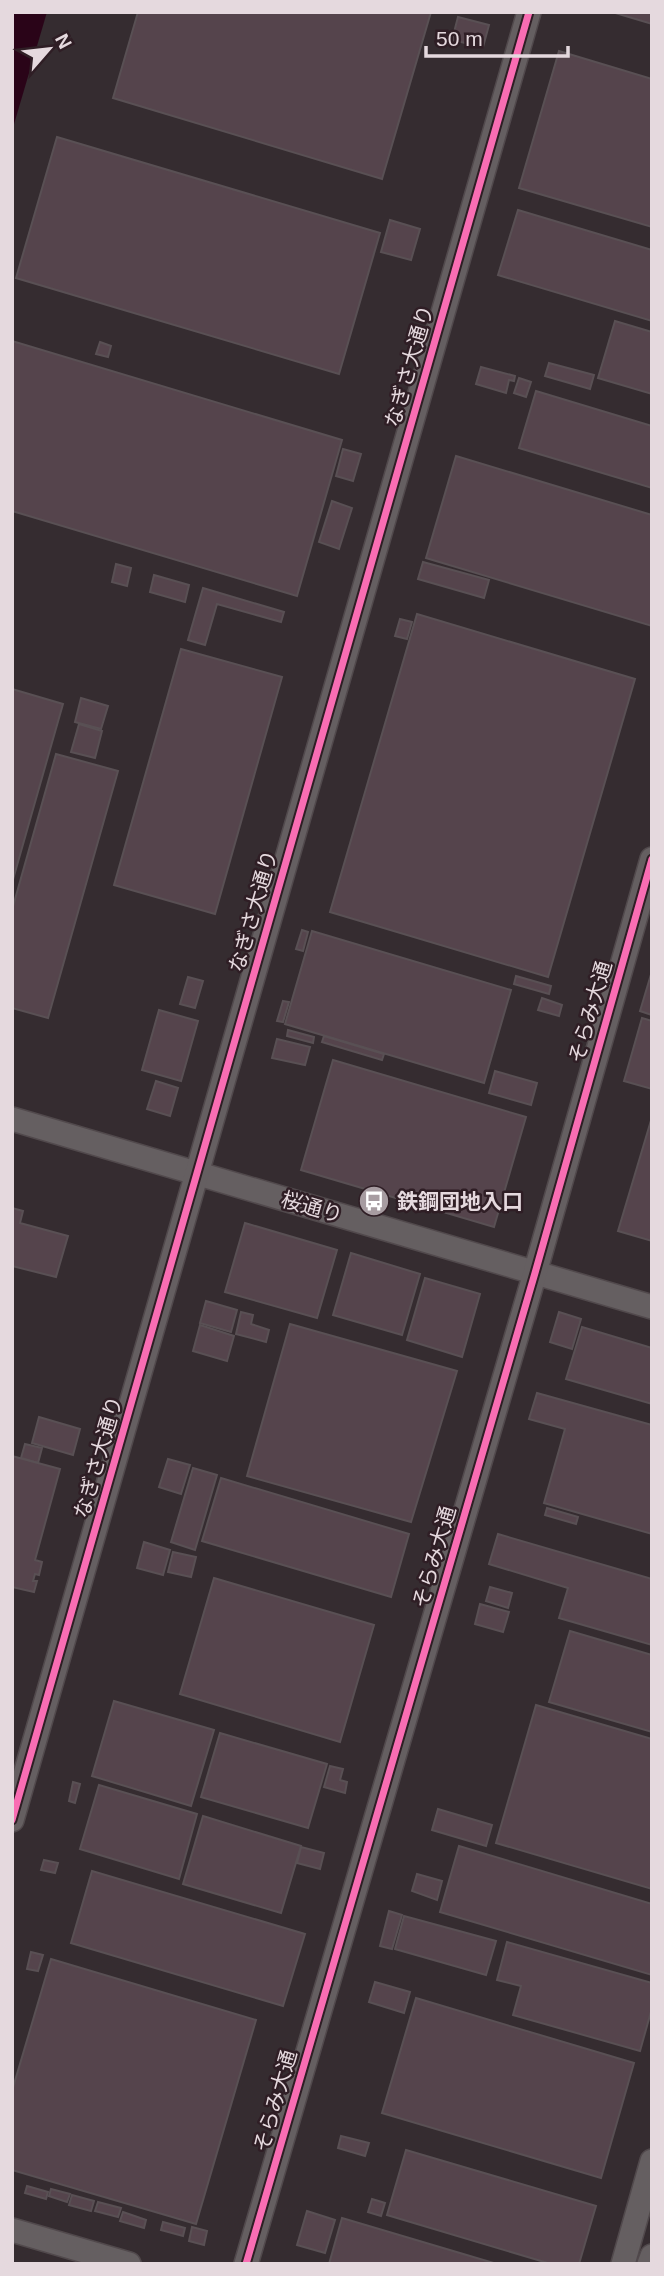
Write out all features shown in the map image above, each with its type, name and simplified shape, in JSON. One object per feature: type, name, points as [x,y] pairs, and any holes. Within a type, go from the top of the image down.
[{"type":"street","name":"なぎさ大通り","points":[[12,1820],[529,12]]},
{"type":"street","name":"そらみ大通","points":[[246,2264],[535,1273],[652,859]]},
{"type":"street","name":"桜通り","points":[[12,1119],[652,1307]]},
{"type":"street","points":[[623,2264],[652,2161]]},
{"type":"street","points":[[12,2230],[129,2264]]},
{"type":"street","points":[[649,2264],[652,2256]]},
{"type":"shaded area","points":[[12,12],[47,12],[12,131]]},
{"type":"building","points":[[138,12],[431,12],[382,179],[113,98]]},
{"type":"building","points":[[612,12],[652,12],[652,24]]},
{"type":"building","points":[[458,17],[489,25],[483,47],[452,40]]},
{"type":"building","points":[[559,51],[652,79],[652,227],[519,188]]},
{"type":"building","points":[[57,137],[380,233],[339,374],[16,278]]},
{"type":"building","points":[[518,210],[652,250],[652,321],[498,275]]},
{"type":"building","points":[[390,220],[420,229],[411,260],[381,252]]},
{"type":"building","points":[[615,321],[652,332],[652,394],[598,378]]},
{"type":"building","points":[[12,341],[342,440],[297,596],[12,511]]},
{"type":"building","points":[[100,342],[111,346],[108,357],[96,354]]},
{"type":"building","points":[[549,363],[594,375],[590,389],[545,376]]},
{"type":"building","points":[[481,367],[515,376],[514,381],[509,380],[506,393],[476,384]]},
{"type":"building","points":[[519,378],[531,382],[526,397],[514,393]]},
{"type":"building","points":[[536,391],[652,426],[652,488],[519,448]]},
{"type":"building","points":[[343,449],[361,454],[353,481],[336,476]]},
{"type":"building","points":[[456,456],[652,515],[652,626],[426,558]]},
{"type":"building","points":[[332,501],[352,508],[339,549],[319,542]]},
{"type":"building","points":[[423,562],[489,580],[484,598],[418,579]]},
{"type":"building","points":[[116,564],[131,568],[127,586],[112,582]]},
{"type":"building","points":[[154,575],[189,585],[185,602],[150,592]]},
{"type":"building","points":[[203,588],[284,612],[281,622],[217,604],[205,645],[188,640]]},
{"type":"building","points":[[417,614],[635,679],[548,977],[330,912]]},
{"type":"building","points":[[400,619],[412,622],[407,639],[395,636]]},
{"type":"building","points":[[181,649],[282,677],[215,914],[114,885]]},
{"type":"building","points":[[12,689],[63,704],[12,883]]},
{"type":"building","points":[[81,698],[108,706],[101,729],[75,722]]},
{"type":"building","points":[[79,724],[102,731],[95,758],[71,752]]},
{"type":"building","points":[[56,754],[118,771],[48,1018],[12,1008],[12,910]]},
{"type":"building","points":[[302,930],[308,932],[303,951],[296,949]]},
{"type":"building","points":[[312,931],[511,990],[484,1083],[285,1024]]},
{"type":"building","points":[[652,971],[652,1015],[640,1011]]},
{"type":"building","points":[[516,976],[551,986],[549,994],[514,984]]},
{"type":"building","points":[[188,977],[203,981],[195,1008],[180,1004]]},
{"type":"building","points":[[542,998],[562,1005],[559,1016],[538,1010]]},
{"type":"building","points":[[283,1001],[289,1002],[283,1022],[277,1021]]},
{"type":"building","points":[[159,1010],[198,1021],[181,1081],[142,1070]]},
{"type":"building","points":[[642,1018],[652,1021],[652,1089],[624,1081]]},
{"type":"building","points":[[288,1030],[314,1037],[313,1043],[287,1036]]},
{"type":"building","points":[[324,1036],[384,1054],[382,1060],[322,1042]]},
{"type":"building","points":[[277,1039],[310,1047],[305,1065],[272,1058]]},
{"type":"building","points":[[333,1060],[526,1117],[494,1227],[301,1170]]},
{"type":"building","points":[[495,1071],[537,1083],[531,1105],[489,1093]]},
{"type":"building","points":[[156,1081],[178,1088],[170,1116],[147,1109]]},
{"type":"building","points":[[652,1117],[652,1241],[618,1231]]},
{"type":"building","points":[[12,1208],[23,1211],[20,1223],[68,1236],[56,1277],[12,1266]]},
{"type":"building","points":[[245,1223],[337,1250],[317,1318],[225,1292]]},
{"type":"building","points":[[351,1253],[420,1274],[402,1335],[333,1315]]},
{"type":"building","points":[[425,1278],[480,1294],[462,1357],[407,1340]]},
{"type":"building","points":[[206,1301],[237,1310],[231,1332],[200,1323]]},
{"type":"building","points":[[241,1312],[253,1315],[251,1324],[269,1330],[266,1342],[236,1334]]},
{"type":"building","points":[[559,1312],[581,1319],[572,1349],[550,1342]]},
{"type":"building","points":[[290,1324],[457,1371],[411,1522],[247,1476]]},
{"type":"building","points":[[200,1325],[234,1336],[227,1361],[193,1351]]},
{"type":"building","points":[[582,1327],[652,1348],[652,1404],[566,1379]]},
{"type":"building","points":[[537,1393],[652,1425],[652,1534],[544,1503],[565,1429],[529,1419]]},
{"type":"building","points":[[39,1417],[80,1429],[73,1455],[32,1443]]},
{"type":"building","points":[[25,1444],[42,1448],[38,1463],[21,1458]]},
{"type":"building","points":[[12,1456],[60,1469],[35,1560],[42,1562],[39,1575],[35,1574],[33,1581],[37,1581],[34,1592],[12,1587]]},
{"type":"building","points":[[168,1459],[190,1465],[181,1494],[159,1487]]},
{"type":"building","points":[[193,1468],[217,1475],[195,1550],[171,1542]]},
{"type":"building","points":[[221,1478],[409,1534],[391,1597],[202,1541]]},
{"type":"building","points":[[547,1508],[578,1517],[576,1524],[545,1515]]},
{"type":"building","points":[[498,1534],[652,1579],[652,1645],[559,1618],[568,1588],[489,1564]]},
{"type":"building","points":[[144,1542],[170,1550],[163,1575],[137,1568]]},
{"type":"building","points":[[173,1552],[196,1557],[191,1577],[168,1572]]},
{"type":"building","points":[[214,1578],[374,1625],[340,1742],[180,1694]]},
{"type":"building","points":[[490,1587],[512,1593],[508,1608],[486,1601]]},
{"type":"building","points":[[480,1604],[509,1612],[503,1632],[475,1624]]},
{"type":"building","points":[[570,1631],[652,1655],[652,1732],[549,1702]]},
{"type":"building","points":[[114,1701],[214,1730],[191,1806],[92,1776]]},
{"type":"building","points":[[536,1705],[652,1739],[652,1889],[496,1843]]},
{"type":"building","points":[[220,1733],[327,1764],[308,1828],[201,1797]]},
{"type":"building","points":[[330,1766],[343,1769],[340,1780],[347,1782],[345,1793],[324,1787]]},
{"type":"building","points":[[73,1782],[80,1784],[75,1803],[69,1801]]},
{"type":"building","points":[[99,1785],[197,1814],[179,1879],[80,1849]]},
{"type":"building","points":[[438,1809],[492,1825],[486,1846],[432,1830]]},
{"type":"building","points":[[203,1816],[301,1846],[281,1913],[183,1884]]},
{"type":"building","points":[[459,1846],[652,1904],[652,1975],[440,1912]]},
{"type":"building","points":[[301,1847],[324,1853],[320,1869],[297,1863]]},
{"type":"building","points":[[44,1860],[58,1863],[55,1873],[41,1870]]},
{"type":"building","points":[[92,1871],[305,1934],[283,2006],[71,1943]]},
{"type":"building","points":[[417,1874],[442,1881],[437,1900],[412,1891]]},
{"type":"building","points":[[389,1911],[402,1915],[392,1949],[380,1946]]},
{"type":"building","points":[[404,1916],[496,1941],[486,1975],[395,1949]]},
{"type":"building","points":[[507,1942],[652,1983],[652,2008],[640,2051],[513,2015],[521,1986],[497,1980]]},
{"type":"building","points":[[31,1952],[43,1955],[38,1971],[27,1969]]},
{"type":"building","points":[[51,1959],[256,2020],[196,2224],[12,2170],[12,2091]]},
{"type":"building","points":[[375,1982],[410,1992],[404,2013],[369,2002]]},
{"type":"building","points":[[416,1998],[634,2063],[601,2178],[382,2113]]},
{"type":"building","points":[[341,2136],[369,2143],[365,2156],[338,2148]]},
{"type":"building","points":[[406,2150],[596,2206],[579,2264],[551,2264],[387,2215]]},
{"type":"building","points":[[27,2186],[48,2192],[46,2199],[25,2193]]},
{"type":"building","points":[[51,2189],[70,2194],[67,2202],[49,2196]]},
{"type":"building","points":[[72,2195],[94,2201],[91,2211],[69,2205]]},
{"type":"building","points":[[372,2199],[385,2203],[381,2216],[368,2212]]},
{"type":"building","points":[[98,2202],[121,2208],[118,2217],[95,2211]]},
{"type":"building","points":[[307,2211],[335,2220],[325,2253],[297,2245]]},
{"type":"building","points":[[123,2212],[146,2220],[144,2228],[120,2221]]},
{"type":"building","points":[[342,2218],[497,2264],[329,2264]]},
{"type":"building","points":[[163,2222],[185,2228],[183,2236],[161,2230]]},
{"type":"building","points":[[192,2227],[207,2231],[204,2245],[189,2241]]},
{"type":"cycle path","points":[[12,1820],[529,12]]},
{"type":"cycle path","points":[[246,2264],[535,1273],[652,859]]},
{"type":"place","name":"鉄鋼団地入口","points":[[374,1201]]}]
